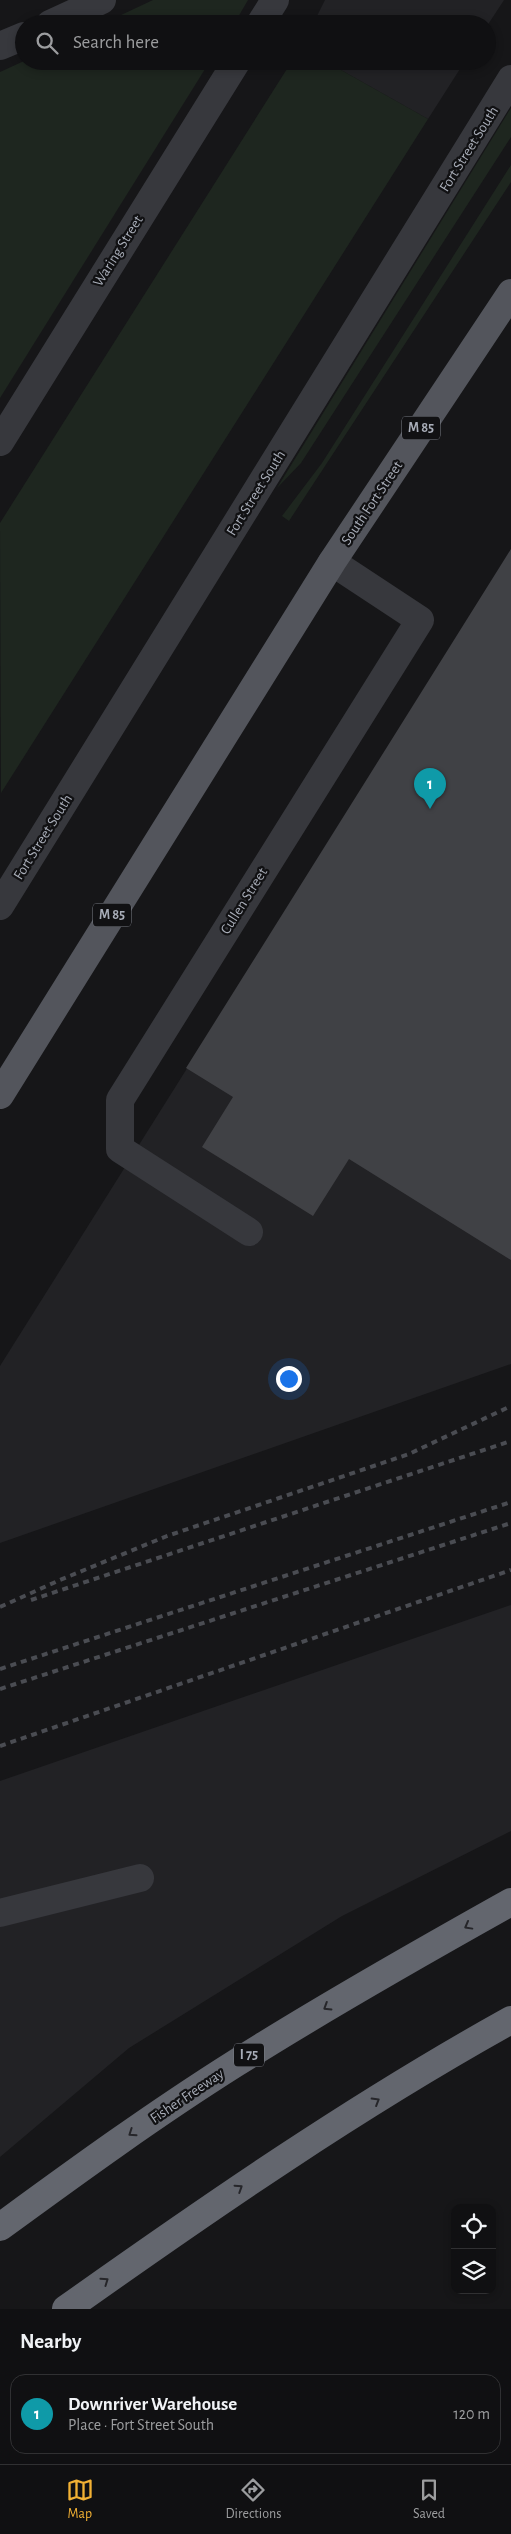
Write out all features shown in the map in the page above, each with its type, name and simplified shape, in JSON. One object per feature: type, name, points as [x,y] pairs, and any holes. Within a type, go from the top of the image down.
[{"type":"highway","name":"Fisher Freeway","points":[[0,2226],[101,2154],[235,2064],[372,1979],[511,1902]]},
{"type":"highway","points":[[66,2309],[191,2220],[326,2132],[511,2020]]},
{"type":"main road","name":"South Fort Street","points":[[332,562],[511,293]]},
{"type":"main road","name":"M 85","points":[[0,1095],[332,562]]},
{"type":"street","points":[[70,15],[102,0]]},
{"type":"street","points":[[266,15],[275,0]]},
{"type":"street","points":[[0,46],[15,40]]},
{"type":"street","name":"Waring Street","points":[[0,442],[231,70]]},
{"type":"street","name":"Fort Street South","points":[[0,906],[511,80]]},
{"type":"street","name":"Cullen Street","points":[[249,1232],[120,1149],[120,1100],[420,620],[332,562]]},
{"type":"street","points":[[0,1913],[140,1878]]},
{"type":"shaded area","points":[[153,0],[248,0],[239,15],[121,15]]},
{"type":"shaded area","points":[[325,0],[504,0],[494,15],[318,15]]},
{"type":"shaded area","points":[[15,65],[15,70],[204,70],[0,398],[0,72]]},
{"type":"shaded area","points":[[286,70],[341,70],[428,119],[1,793],[0,523]]},
{"type":"shaded area","points":[[341,70],[459,70],[428,119]]},
{"type":"shaded area","points":[[511,108],[511,137],[301,463],[277,488]]},
{"type":"shaded area","points":[[511,165],[511,182],[289,521],[282,516],[322,463]]},
{"type":"shaded area","points":[[511,553],[511,1364],[0,1543],[0,1366]]},
{"type":"shaded area","points":[[511,1605],[511,1831],[342,1916],[129,2048],[0,2157],[0,1781]]},
{"type":"building","points":[[511,549],[511,1260],[349,1159],[313,1216],[202,1147],[233,1097],[186,1068]]},
{"type":"railway","points":[[0,1607],[167,1536],[409,1454],[511,1406]]},
{"type":"railway","points":[[31,1600],[511,1441]]},
{"type":"railway","points":[[0,1669],[511,1502]]},
{"type":"railway","points":[[0,1689],[511,1523]]},
{"type":"railway","points":[[0,1746],[511,1570]]},
{"type":"place","name":"Downriver Warehouse","points":[[430,809]]}]
